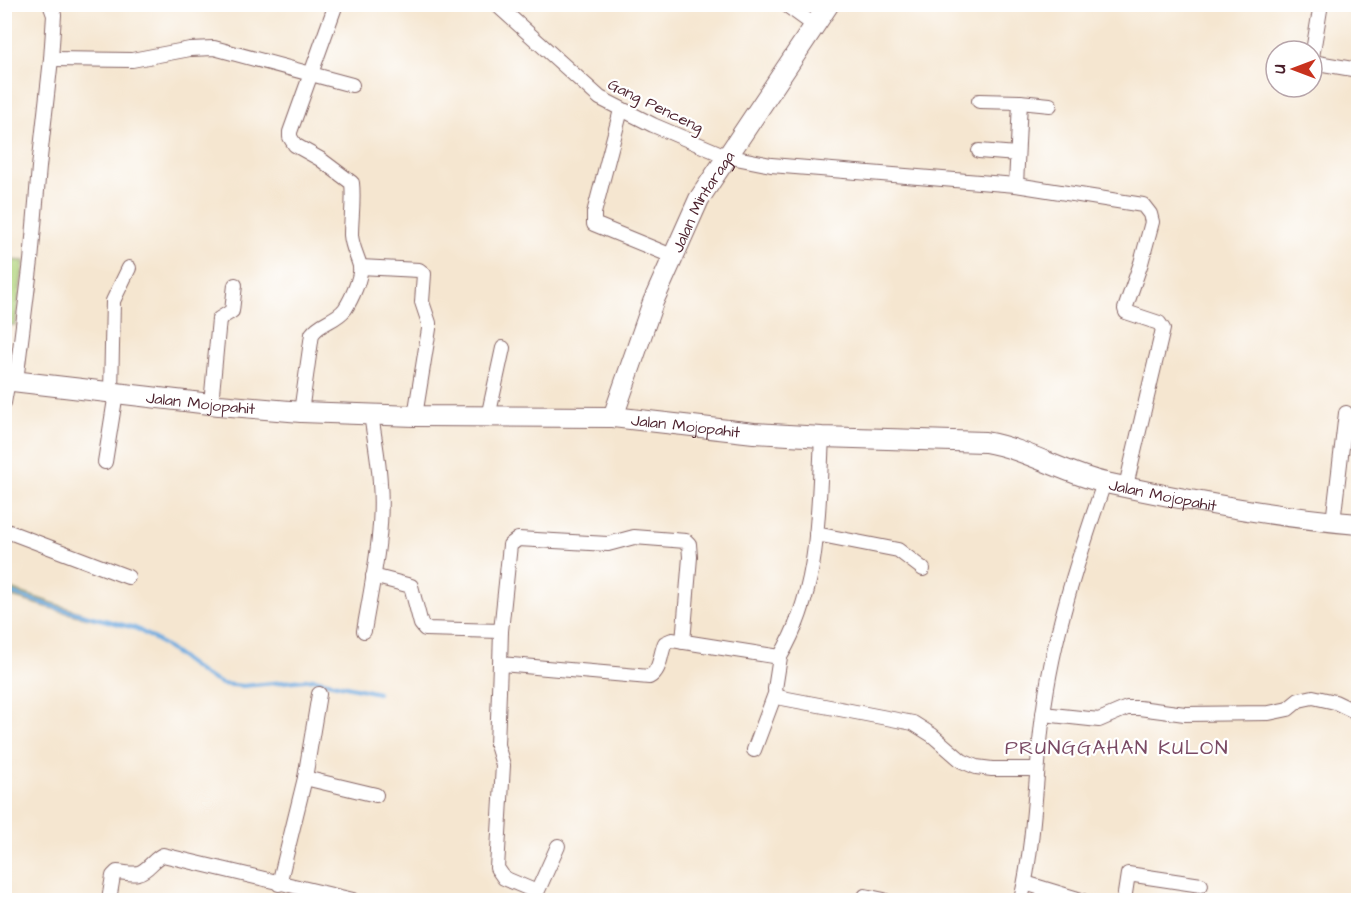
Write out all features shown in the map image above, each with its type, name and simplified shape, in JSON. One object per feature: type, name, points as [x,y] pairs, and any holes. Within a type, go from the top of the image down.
[{"type":"street","points":[[4,403],[31,261],[51,59],[54,15],[50,4]]},
{"type":"street","points":[[301,412],[312,334],[316,328],[342,312],[350,301],[356,287],[360,267],[351,236],[352,183],[321,159],[300,150],[290,137],[310,73],[326,36],[329,20],[336,4]]},
{"type":"street","points":[[785,4],[814,25]]},
{"type":"street","name":"Jalan Mintaraga","points":[[613,417],[649,311],[699,198],[828,4]]},
{"type":"street","points":[[1314,39],[1318,5]]},
{"type":"street","name":"Gang Penceng","points":[[502,7],[582,84],[600,98],[621,110],[726,156],[771,165],[1016,185],[1143,205],[1150,214],[1152,222],[1125,309],[1132,315],[1160,323],[1163,329],[1126,486]]},
{"type":"street","points":[[51,59],[132,60],[190,49],[214,48],[352,85]]},
{"type":"street","points":[[1324,64],[1359,70]]},
{"type":"street","points":[[979,101],[1050,105]]},
{"type":"street","points":[[1016,185],[1020,102]]},
{"type":"street","points":[[621,110],[594,213],[594,224],[672,256]]},
{"type":"street","points":[[979,151],[1017,154]]},
{"type":"street","points":[[360,267],[419,270],[424,274],[422,302],[429,329],[415,416]]},
{"type":"street","points":[[105,462],[113,393],[113,301],[129,268]]},
{"type":"street","points":[[211,404],[219,319],[232,311],[235,285]]},
{"type":"street","points":[[488,417],[502,348]]},
{"type":"street","name":"Jalan Mojopahit","points":[[9,380],[211,404],[301,412],[415,416],[613,417],[754,433],[992,443],[1104,483],[1201,503],[1359,524]]},
{"type":"street","points":[[1333,522],[1346,413]]},
{"type":"street","points":[[364,630],[379,533],[380,484],[371,414]]},
{"type":"street","points":[[754,750],[775,694],[780,657],[795,627],[807,594],[816,534],[822,437]]},
{"type":"street","points":[[1021,900],[1025,883],[1043,714],[1066,598],[1104,483]]},
{"type":"street","points":[[4,530],[128,577]]},
{"type":"street","points":[[816,534],[898,550],[923,569]]},
{"type":"street","points":[[558,846],[535,896],[504,878],[497,868],[502,765],[497,745],[501,631],[510,545],[518,539],[608,544],[634,537],[686,541],[690,546],[683,642]]},
{"type":"street","points":[[373,576],[411,586],[421,624],[425,629],[501,631]]},
{"type":"street","points":[[500,664],[649,677],[653,676],[657,670],[664,643],[672,640],[780,657]]},
{"type":"street","points":[[279,884],[305,778],[319,694]]},
{"type":"street","points":[[775,694],[783,700],[913,723],[932,735],[962,761],[976,767],[1037,769]]},
{"type":"street","points":[[1043,714],[1100,720],[1127,708],[1185,714],[1269,713],[1288,710],[1299,700],[1313,697],[1335,702],[1359,712]]},
{"type":"street","points":[[305,778],[376,795]]},
{"type":"street","points":[[109,900],[113,876],[117,872],[136,874],[142,872],[163,855],[353,900]]},
{"type":"street","points":[[1124,900],[1128,874],[1202,885]]},
{"type":"street","points":[[1025,883],[1081,900]]},
{"type":"street","points":[[865,896],[884,900]]},
{"type":"green space","points":[[5,260],[24,261],[15,325],[8,325],[5,352]]},
{"type":"green space","points":[[4,587],[106,621],[75,615],[5,595]]},
{"type":"waterway","points":[[4,591],[61,609],[135,628],[158,641],[204,675],[222,684],[243,686],[314,679],[378,693]]},
{"type":"district","name":"PRUNGGAHAN KULON","points":[[1117,747]]}]
